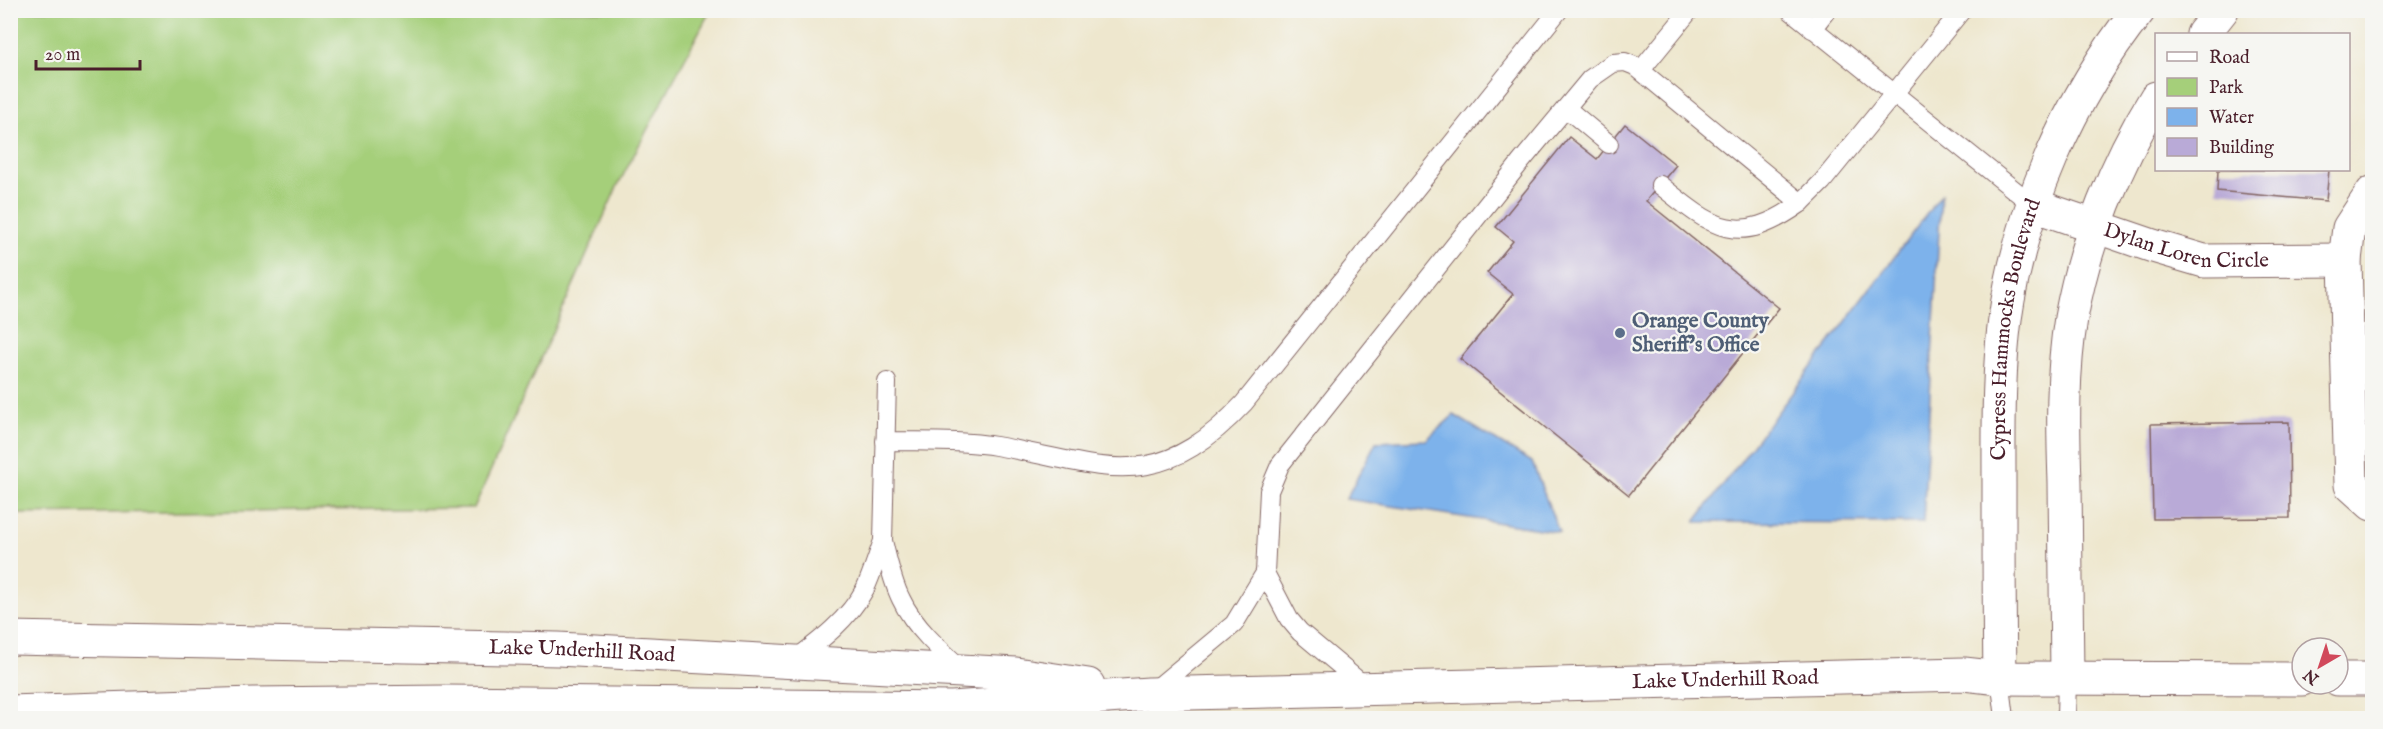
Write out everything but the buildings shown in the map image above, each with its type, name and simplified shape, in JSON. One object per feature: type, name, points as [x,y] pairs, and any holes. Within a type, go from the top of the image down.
[{"type":"street","name":"Cypress Hammocks Boulevard","points":[[2000,678],[2000,379],[2004,327],[2012,282],[2033,205],[2071,118],[2110,50],[2139,10]]},
{"type":"street","points":[[2204,33],[2222,10]]},
{"type":"street","points":[[2067,678],[2064,392],[2075,296],[2096,227],[2127,151],[2155,102]]},
{"type":"street","points":[[2373,193],[2349,228],[2345,260],[2351,485],[2373,504]]},
{"type":"street","name":"Dylan Loren Circle","points":[[2033,205],[2204,261],[2345,260]]},
{"type":"street","name":"Lake Underhill Road","points":[[10,638],[558,649],[1016,674],[1149,694]]},
{"type":"street","name":"Lake Underhill Road","points":[[10,712],[253,704],[446,702],[952,708],[1149,694],[1964,674],[2000,678],[2290,679]]},
{"type":"street","points":[[2350,679],[2373,679]]},
{"type":"lane","points":[[885,441],[993,446],[1093,466],[1123,469],[1161,462],[1198,443],[1223,425],[1244,403],[1559,10]]},
{"type":"lane","points":[[1641,70],[1690,10]]},
{"type":"lane","points":[[1790,10],[2033,205]]},
{"type":"lane","points":[[1812,29],[1827,10]]},
{"type":"lane","points":[[1660,185],[1705,219],[1734,229],[1766,224],[1786,214],[1822,182],[1962,10]]},
{"type":"lane","points":[[1149,694],[1234,624],[1265,573],[1269,491],[1280,465],[1520,163],[1594,74],[1613,63],[1625,62],[1641,70],[1801,202]]},
{"type":"lane","points":[[1566,108],[1609,144]]},
{"type":"lane","points":[[887,382],[883,541],[902,602],[926,634],[964,671]]},
{"type":"lane","points":[[791,662],[818,643],[851,610],[866,587],[883,541]]},
{"type":"lane","points":[[1265,573],[1289,619],[1300,632],[1368,689]]},
{"type":"lane","points":[[2000,678],[2004,718]]},
{"type":"lane","points":[[2066,718],[2067,678]]},
{"type":"green space","points":[[10,11],[710,11],[617,187],[474,508],[16,514],[10,511]]},
{"type":"water","points":[[1941,195],[1923,523],[1695,522]]},
{"type":"water","points":[[1454,415],[1532,462],[1559,532],[1346,499],[1376,442],[1426,440]]},
{"type":"place","name":"Orange County Sheriff's Office","points":[[1620,333]]}]
